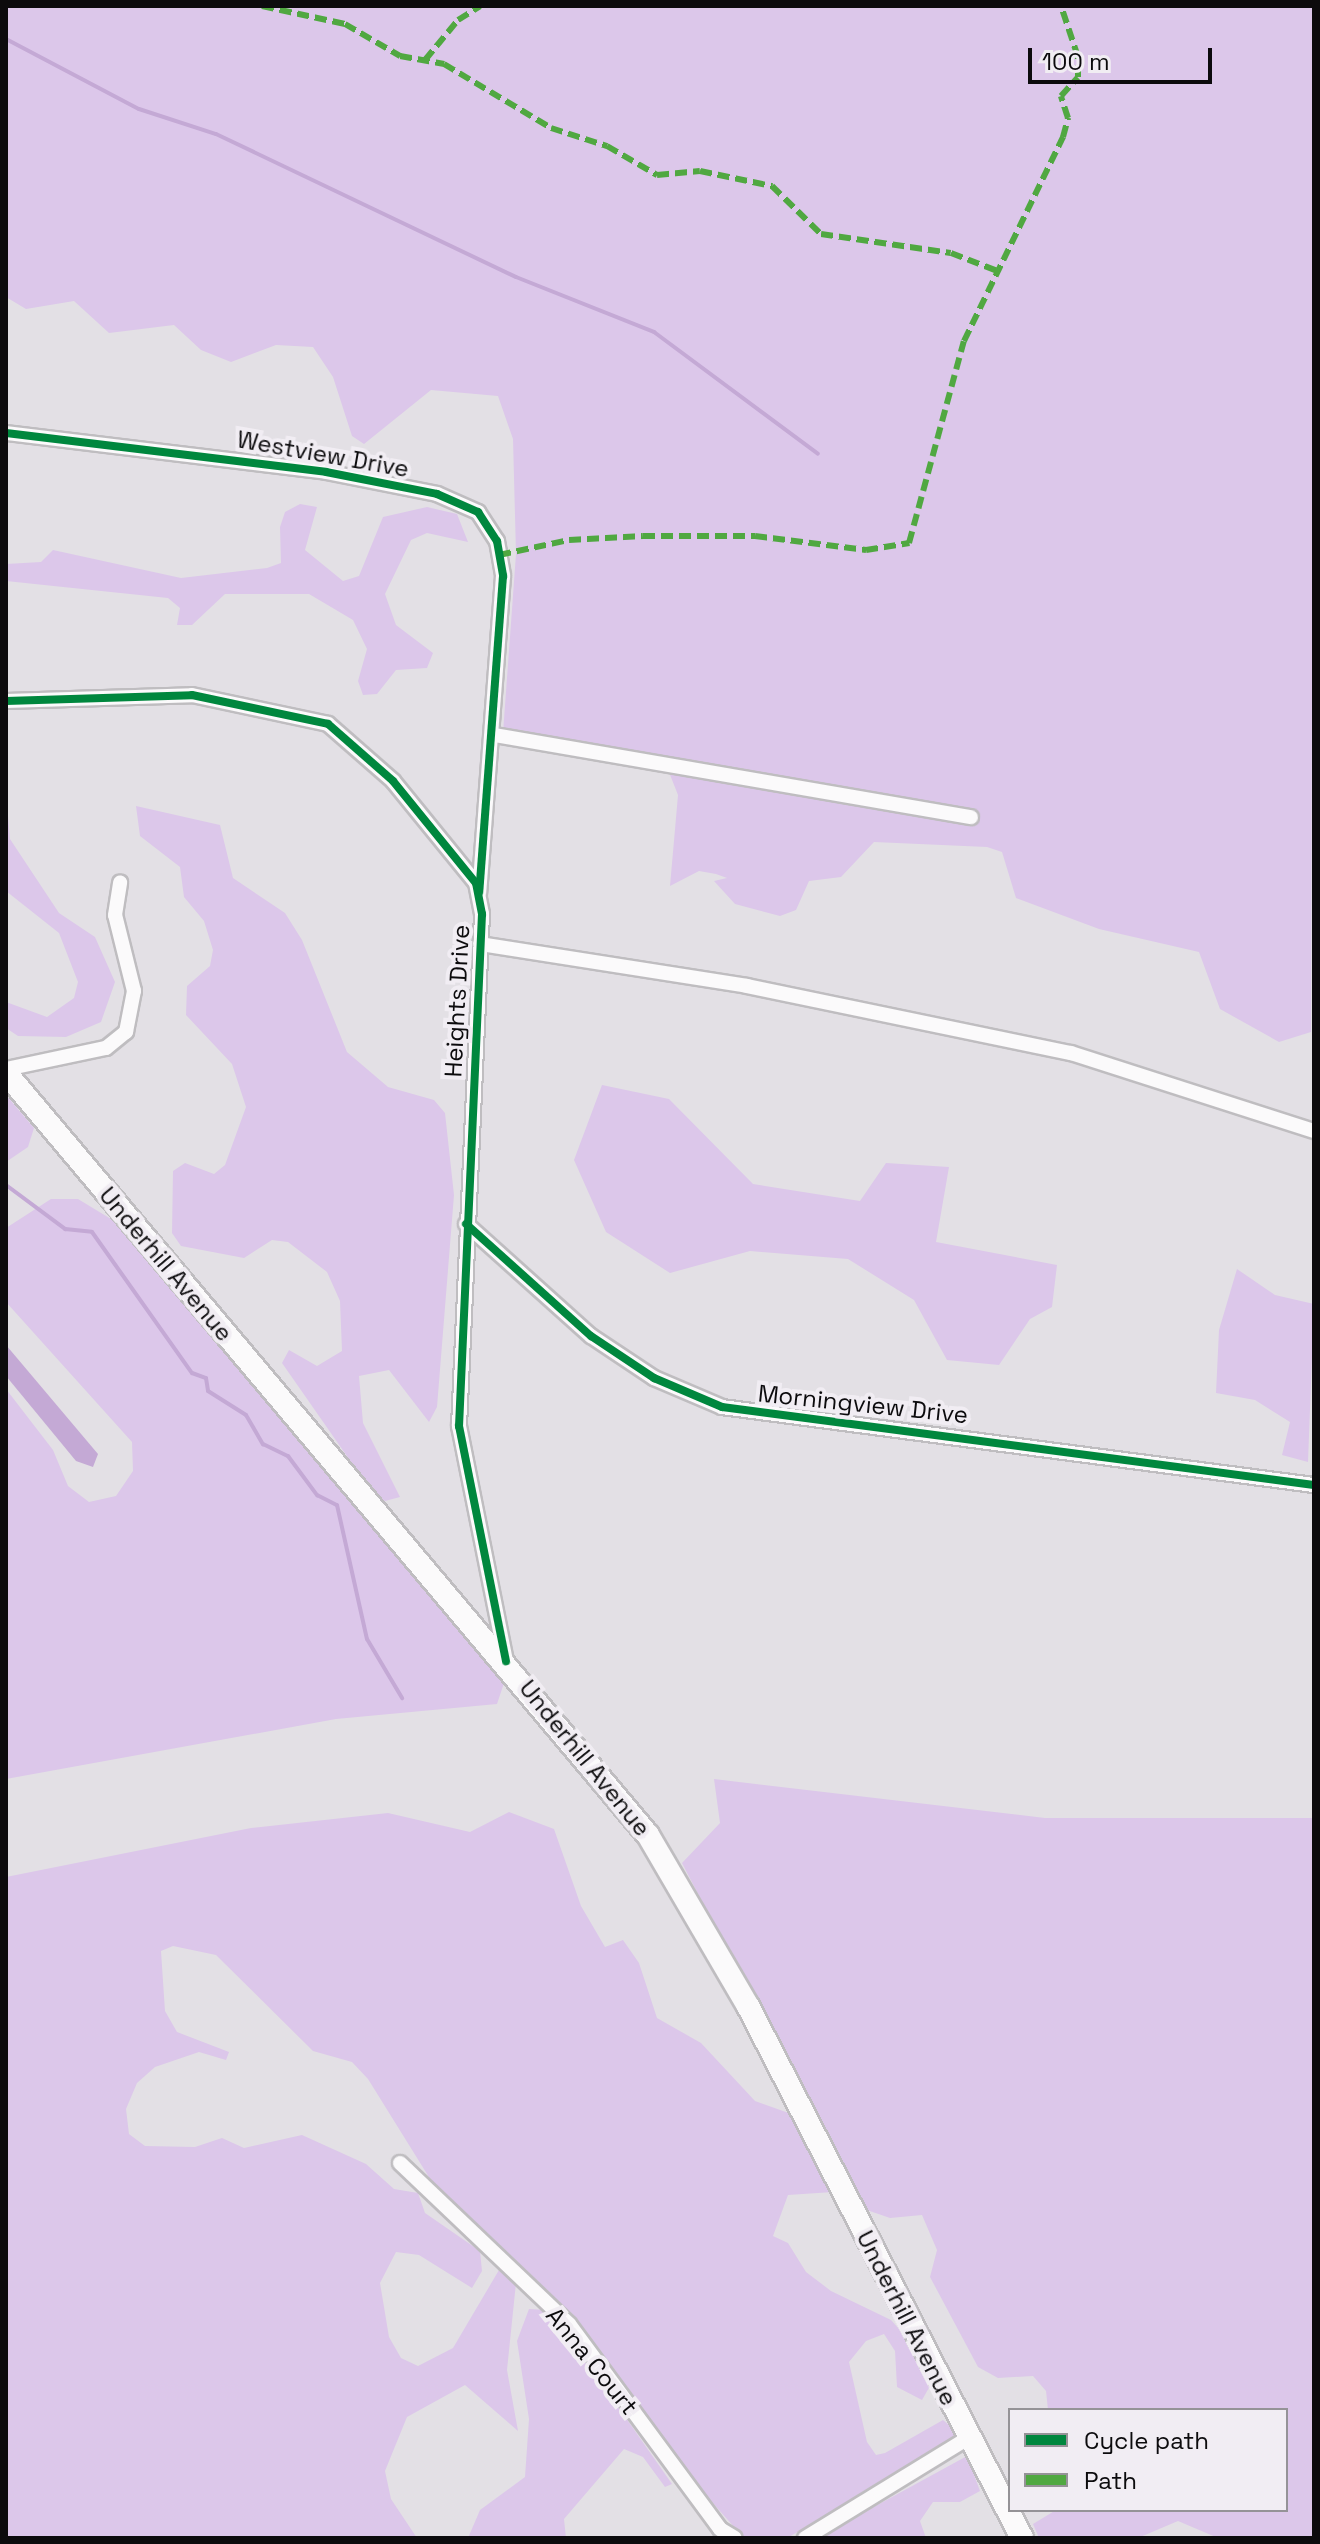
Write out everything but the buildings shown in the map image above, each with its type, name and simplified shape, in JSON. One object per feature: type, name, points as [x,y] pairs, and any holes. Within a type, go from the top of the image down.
[{"type":"main road","name":"Underhill Avenue","points":[[6,1071],[627,1806],[684,1893],[1022,2538]]},
{"type":"street","name":"Westview Drive","points":[[6,433],[326,472],[437,494],[478,512],[497,541],[503,576],[495,735],[478,897]]},
{"type":"street","name":"Heights Drive","points":[[6,701],[192,695],[328,724],[357,743],[460,856],[478,897],[480,944],[459,1426],[506,1661]]},
{"type":"street","points":[[495,735],[971,817]]},
{"type":"street","points":[[6,1071],[106,1048],[126,1032],[134,991],[115,915],[120,882]]},
{"type":"street","points":[[480,944],[987,1034],[1077,1055],[1314,1131]]},
{"type":"street","name":"Morningview Drive","points":[[466,1224],[591,1336],[654,1378],[722,1407],[1314,1485]]},
{"type":"street","name":"Anna Court","points":[[400,2163],[569,2324],[720,2529],[735,2538]]},
{"type":"street","points":[[805,2538],[968,2438]]},
{"type":"shaded area","points":[[6,6],[1314,6],[1311,1032],[1279,1042],[1220,1009],[1199,952],[1099,929],[1016,898],[1002,852],[987,847],[874,842],[841,877],[809,881],[796,910],[780,916],[735,904],[714,881],[727,878],[716,874],[699,871],[670,886],[678,795],[665,762],[503,733],[516,554],[513,439],[498,396],[431,390],[364,444],[352,436],[333,377],[313,347],[276,345],[231,362],[201,350],[174,325],[109,333],[74,301],[26,309],[6,297]]},
{"type":"shaded area","points":[[300,504],[317,507],[305,550],[343,581],[359,576],[383,517],[427,507],[457,514],[468,542],[427,533],[411,540],[385,594],[396,625],[433,653],[427,668],[396,670],[377,694],[363,695],[358,681],[367,649],[353,620],[309,594],[225,594],[192,625],[177,625],[180,608],[168,598],[6,581],[6,564],[41,562],[53,550],[181,578],[267,568],[281,563],[280,527],[285,512]]},
{"type":"shaded area","points":[[6,792],[10,839],[59,913],[95,937],[115,982],[101,1022],[66,1037],[18,1036],[6,1028],[6,1002],[47,1017],[74,998],[78,982],[59,933],[6,891]]},
{"type":"shaded area","points":[[136,806],[220,825],[233,878],[285,913],[302,940],[347,1052],[388,1087],[434,1100],[445,1113],[454,1195],[437,1407],[429,1422],[389,1370],[359,1376],[363,1423],[400,1497],[385,1501],[372,1492],[282,1363],[289,1350],[317,1366],[342,1351],[340,1301],[327,1272],[288,1242],[272,1240],[244,1258],[181,1246],[172,1233],[173,1171],[185,1163],[214,1174],[225,1165],[246,1107],[232,1064],[186,1015],[187,986],[210,966],[213,950],[204,921],[184,897],[180,867],[140,836]]},
{"type":"shaded area","points":[[602,1085],[669,1099],[753,1184],[860,1201],[886,1163],[949,1167],[936,1242],[1057,1265],[1052,1307],[1030,1319],[999,1365],[947,1360],[914,1300],[848,1259],[750,1251],[670,1273],[606,1232],[574,1160]]},
{"type":"shaded area","points":[[6,1095],[34,1128],[28,1147],[6,1162]]},
{"type":"shaded area","points":[[51,1199],[78,1199],[111,1219],[201,1317],[505,1680],[497,1704],[336,1719],[6,1779],[6,1389],[53,1450],[68,1486],[89,1502],[116,1496],[133,1471],[132,1442],[6,1302],[6,1228]]},
{"type":"shaded area","points":[[1237,1269],[1275,1295],[1314,1304],[1308,1462],[1282,1455],[1290,1422],[1255,1400],[1216,1393],[1219,1330]]},
{"type":"shaded area","points":[[6,1345],[98,1454],[93,1467],[76,1461],[6,1376]]},
{"type":"shaded area","points":[[714,1779],[1045,1818],[1314,1818],[1314,2538],[1218,2538],[1178,2521],[1138,2538],[1039,2538],[1033,2524],[1053,2512],[1288,2512],[1288,2408],[1048,2408],[1046,2391],[1033,2376],[998,2378],[978,2367],[930,2277],[937,2250],[922,2215],[890,2218],[861,2208],[682,1863],[720,1823]]},
{"type":"shaded area","points":[[509,1812],[554,1829],[581,1906],[605,1947],[623,1940],[639,1963],[657,2018],[701,2043],[755,2101],[797,2116],[833,2192],[788,2195],[773,2236],[788,2243],[806,2272],[831,2291],[891,2320],[916,2348],[930,2386],[922,2400],[897,2387],[895,2351],[884,2334],[866,2341],[849,2362],[867,2442],[876,2455],[943,2420],[957,2432],[950,2444],[787,2538],[744,2538],[669,2454],[606,2358],[555,2298],[432,2182],[368,2079],[352,2062],[313,2051],[216,1955],[173,1946],[161,1951],[165,2011],[177,2032],[229,2052],[226,2060],[199,2052],[155,2067],[137,2083],[126,2109],[129,2134],[145,2146],[195,2147],[222,2138],[244,2148],[302,2135],[366,2164],[394,2189],[418,2193],[425,2213],[480,2251],[482,2271],[472,2288],[419,2255],[396,2252],[380,2283],[389,2337],[401,2358],[418,2366],[453,2348],[499,2270],[516,2283],[507,2370],[518,2431],[465,2385],[407,2417],[385,2471],[391,2499],[417,2538],[6,2538],[6,1877],[251,1828],[388,1813],[470,1832]]},
{"type":"shaded area","points":[[529,2309],[546,2310],[561,2325],[672,2484],[665,2487],[643,2457],[624,2449],[564,2519],[566,2538],[468,2538],[480,2510],[525,2477],[529,2419],[517,2341]]},
{"type":"shaded area","points":[[967,2456],[980,2491],[960,2502],[933,2502],[920,2521],[926,2538],[817,2538]]},
{"type":"waterway","points":[[6,39],[139,109],[216,134],[516,277],[654,332],[818,454]]},
{"type":"waterway","points":[[6,1185],[65,1229],[92,1232],[192,1373],[206,1378],[208,1391],[246,1415],[263,1444],[288,1456],[317,1495],[337,1505],[367,1639],[402,1698]]},
{"type":"marked path","points":[[262,6],[345,24],[400,56],[444,64],[551,128],[607,146],[657,175],[700,171],[772,186],[821,234],[951,253],[1000,272]]},
{"type":"marked path","points":[[425,60],[458,20],[480,6]]},
{"type":"marked path","points":[[499,555],[569,540],[643,536],[755,536],[866,550],[909,543],[964,341],[1063,137],[1068,118],[1061,96],[1078,77],[1078,57],[1061,6]]},
{"type":"cycle path","points":[[6,433],[326,472],[437,494],[478,512],[497,541],[503,576],[479,892]]},
{"type":"cycle path","points":[[6,701],[192,695],[328,724],[393,781],[476,883],[482,914],[459,1426],[506,1661]]},
{"type":"cycle path","points":[[466,1224],[591,1336],[654,1378],[722,1407],[1314,1485]]}]
